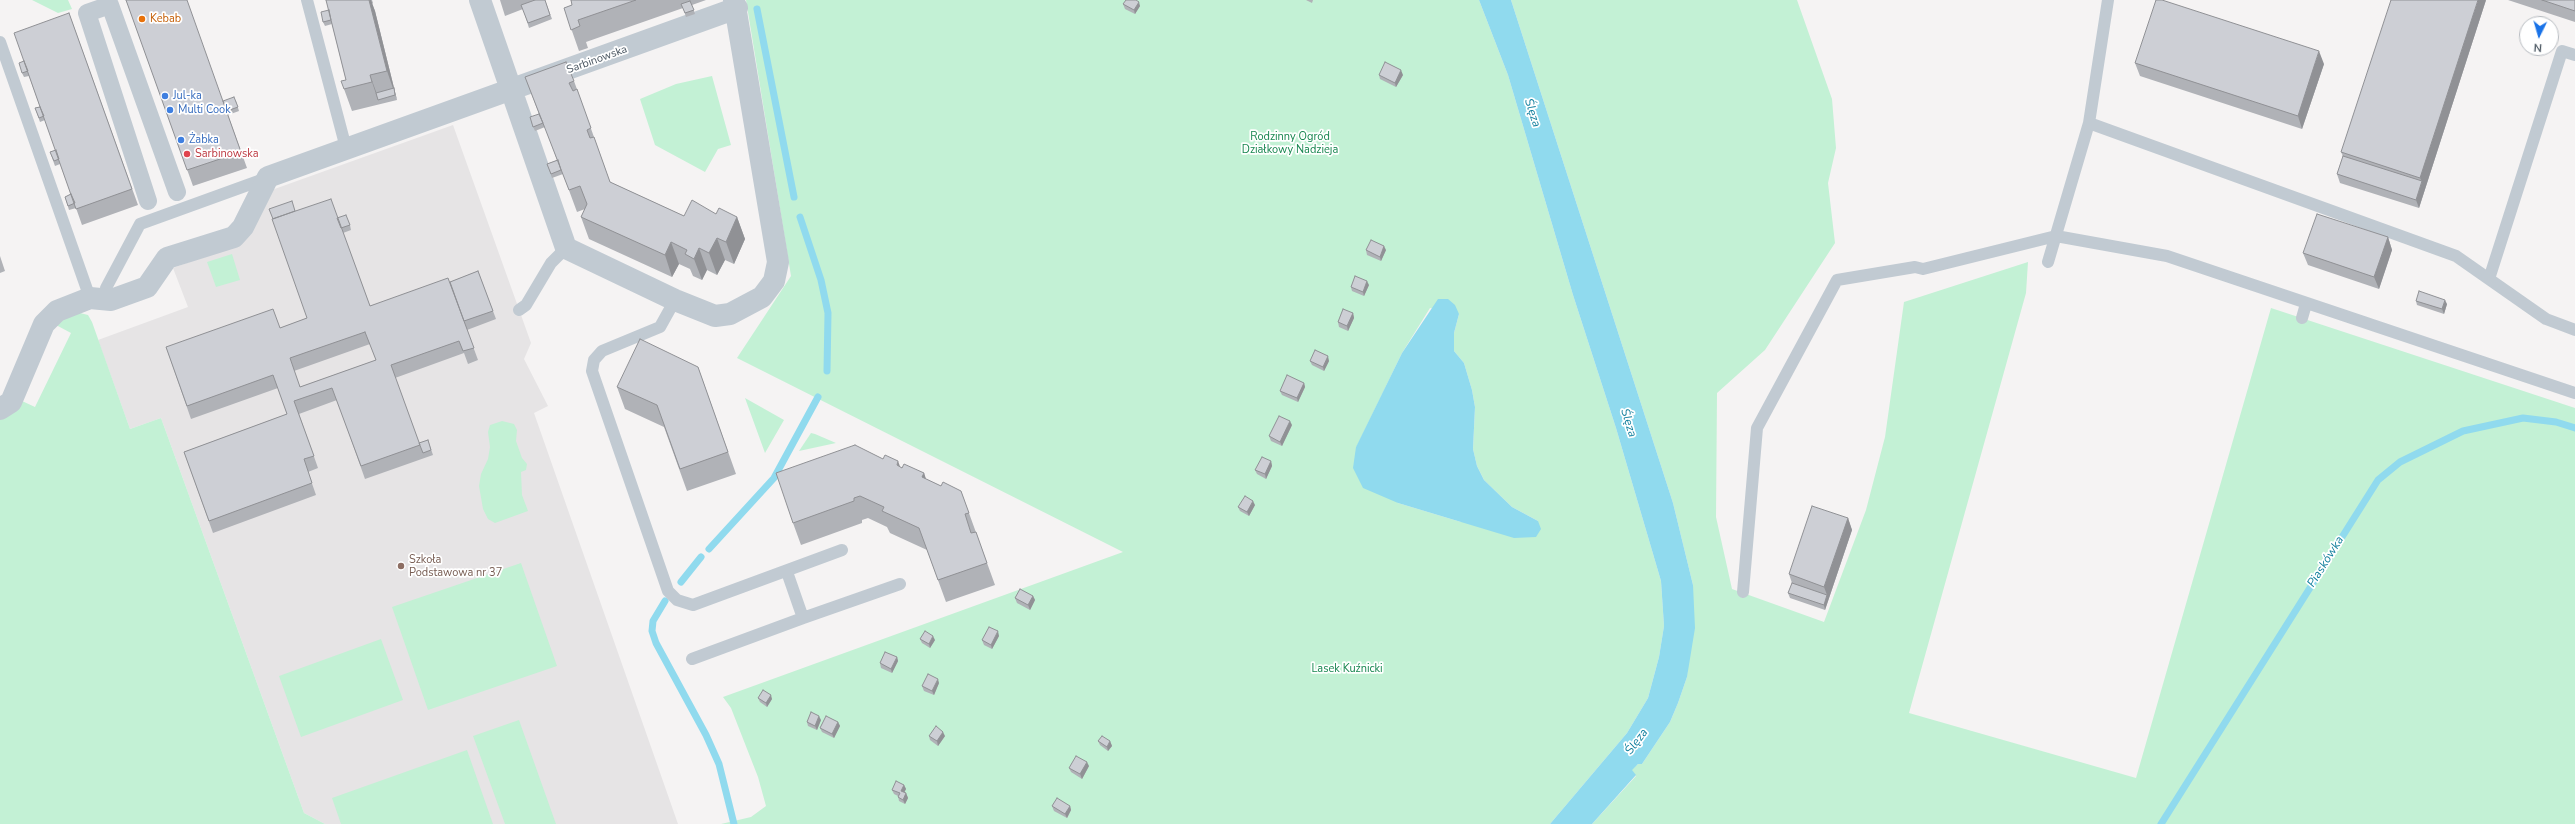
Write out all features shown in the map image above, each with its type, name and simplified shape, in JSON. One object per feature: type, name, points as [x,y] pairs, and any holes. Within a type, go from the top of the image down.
[{"type":"street","points":[[480,0],[566,248],[675,300],[715,316],[730,314],[762,297],[774,281],[778,262],[735,4]]},
{"type":"street","name":"Sarbinowska","points":[[268,177],[346,148],[511,91],[735,4]]},
{"type":"street","points":[[110,5],[174,185],[146,194],[87,13],[110,5]]},
{"type":"street","points":[[0,409],[11,402],[44,324],[58,311],[147,287],[167,258],[234,237],[243,227],[268,177]]},
{"type":"lane","points":[[307,0],[346,148]]},
{"type":"lane","points":[[2048,262],[2089,123],[2108,0]]},
{"type":"lane","points":[[0,42],[66,230],[100,299]]},
{"type":"lane","points":[[2489,279],[2562,51],[2575,55]]},
{"type":"lane","points":[[2089,123],[2456,256],[2546,319],[2575,330]]},
{"type":"lane","points":[[100,299],[140,224],[268,177]]},
{"type":"lane","points":[[1742,592],[1757,428],[1837,280],[1914,267],[1923,269],[2056,236],[2167,256],[2306,304],[2575,393]]},
{"type":"lane","points":[[519,310],[526,305],[550,262],[566,248]]},
{"type":"lane","points":[[675,300],[660,327],[602,351],[594,360],[592,371],[668,591],[678,600],[693,605],[787,572],[842,550]]},
{"type":"lane","points":[[2302,318],[2306,304]]},
{"type":"lane","points":[[787,572],[803,618]]},
{"type":"lane","points":[[692,659],[900,584]]},
{"type":"shaded area","name":"Szkoła Podstawowa nr 37","points":[[453,125],[531,343],[524,359],[548,406],[534,413],[678,824],[325,824],[304,813],[161,418],[130,429],[98,340],[188,307],[173,268],[189,262],[269,191]]},
{"type":"green space","points":[[32,0],[68,0],[72,9],[58,13]]},
{"type":"green space","points":[[746,0],[1479,0],[1508,75],[1573,295],[1616,428],[1661,581],[1664,626],[1659,657],[1648,698],[1627,733],[1550,824],[721,824],[751,817],[766,806],[758,777],[731,708],[723,697],[1123,552],[737,358],[791,276]],"holes":[[[1430,308],[1459,314],[1454,333],[1454,351],[1464,363],[1472,390],[1475,407],[1473,449],[1477,466],[1484,480],[1512,507],[1538,521],[1461,522],[1398,503],[1356,448],[1402,353]]]},
{"type":"green space","points":[[1511,0],[1797,0],[1832,99],[1836,148],[1828,183],[1835,243],[1765,350],[1717,393],[1716,517],[1732,589],[1824,622],[1866,510],[1885,437],[1904,302],[2028,262],[2026,293],[1909,713],[2136,778],[2271,308],[2575,408],[2575,824],[1592,824],[1636,776],[1631,770],[1638,764],[1642,764],[1670,722],[1687,677],[1693,585],[1673,503]]},
{"type":"green space","points":[[712,76],[731,145],[718,149],[705,172],[655,145],[640,99],[676,84]]},
{"type":"green space","points":[[232,254],[240,280],[216,287],[207,262]]},
{"type":"green space","points":[[80,313],[88,315],[92,322],[130,429],[161,418],[304,813],[325,824],[0,824],[0,419],[22,401],[35,407],[71,333],[56,325],[59,320]]},
{"type":"green space","points":[[745,398],[784,420],[765,453]]},
{"type":"green space","points":[[502,421],[514,424],[517,430],[516,441],[522,458],[527,464],[526,470],[521,472],[522,495],[528,511],[495,523],[488,519],[483,509],[479,486],[481,474],[488,459],[490,447],[488,432],[490,425]]},
{"type":"green space","points":[[811,433],[815,434],[836,443],[799,451]]},
{"type":"green space","points":[[521,563],[557,666],[428,710],[392,607]]},
{"type":"green space","points":[[381,639],[403,700],[301,737],[279,676]]},
{"type":"green space","points":[[519,720],[556,824],[505,824],[473,736]]},
{"type":"green space","points":[[467,750],[493,824],[341,824],[332,798]]},
{"type":"water","name":"Ślęza","points":[[1479,0],[1511,0],[1673,503],[1693,585],[1695,628],[1687,677],[1670,722],[1642,764],[1638,764],[1632,770],[1636,775],[1592,824],[1550,824],[1627,733],[1648,698],[1659,657],[1664,626],[1661,581],[1616,428],[1573,295],[1508,75]]},
{"type":"water","points":[[1438,299],[1448,299],[1455,305],[1459,314],[1454,333],[1454,351],[1464,363],[1472,390],[1475,407],[1473,449],[1477,466],[1484,480],[1512,507],[1538,521],[1541,529],[1536,537],[1514,538],[1398,503],[1363,488],[1353,468],[1356,447],[1402,353]]},
{"type":"building","points":[[126,0],[187,0],[241,152],[187,170]]},
{"type":"building","points":[[326,0],[369,0],[387,71],[370,75],[372,82],[344,89],[341,81],[346,80]]},
{"type":"building","points":[[535,0],[545,0],[550,15],[528,23],[521,5]]},
{"type":"building","points":[[571,0],[636,0],[578,20],[580,26],[571,30],[564,8],[572,5]]},
{"type":"building","points":[[1126,0],[1136,0],[1139,2],[1134,10],[1123,4]]},
{"type":"building","points":[[2156,0],[2162,0],[2319,51],[2298,116],[2135,63]]},
{"type":"building","points":[[2391,0],[2478,0],[2420,178],[2341,152]]},
{"type":"building","points":[[2542,0],[2575,0],[2575,11]]},
{"type":"building","points":[[690,1],[694,10],[685,13],[681,4]]},
{"type":"building","points":[[329,10],[331,20],[323,22],[321,12]]},
{"type":"building","points":[[69,13],[132,189],[76,209],[14,33]]},
{"type":"building","points":[[24,61],[28,71],[22,73],[19,63]]},
{"type":"building","points":[[566,62],[574,81],[569,83],[573,91],[577,89],[591,128],[587,130],[590,138],[594,137],[610,182],[684,216],[692,200],[716,214],[719,208],[737,217],[726,242],[717,238],[709,253],[699,248],[694,259],[685,254],[687,250],[671,242],[665,255],[581,217],[587,204],[580,186],[569,190],[525,77]]},
{"type":"building","points":[[1385,62],[1401,70],[1395,83],[1379,75]]},
{"type":"building","points":[[394,88],[395,95],[378,100],[376,93]]},
{"type":"building","points":[[234,97],[238,107],[227,111],[223,101]]},
{"type":"building","points":[[40,107],[44,116],[39,118],[35,108]]},
{"type":"building","points":[[539,114],[543,123],[533,127],[530,117]]},
{"type":"building","points":[[56,150],[59,159],[54,161],[50,152]]},
{"type":"building","points":[[2343,156],[2422,181],[2416,200],[2337,174]]},
{"type":"building","points":[[558,160],[561,170],[551,174],[547,164]]},
{"type":"building","points":[[71,194],[75,203],[68,206],[65,197]]},
{"type":"building","points":[[331,199],[370,306],[448,278],[474,348],[463,351],[459,341],[391,365],[420,445],[361,466],[332,388],[294,401],[314,456],[304,459],[312,483],[209,521],[184,452],[287,414],[273,375],[187,406],[166,347],[273,309],[280,328],[307,318],[272,219]],"holes":[[[365,332],[376,360],[300,387],[290,358]]]},
{"type":"building","points":[[292,201],[295,211],[273,219],[269,209]]},
{"type":"building","points":[[2317,214],[2388,237],[2374,277],[2303,253]]},
{"type":"building","points":[[346,215],[350,225],[341,228],[337,218]]},
{"type":"building","points":[[1371,240],[1384,246],[1380,257],[1366,250]]},
{"type":"building","points":[[478,271],[493,311],[464,321],[450,282]]},
{"type":"building","points":[[1355,276],[1367,281],[1363,292],[1351,287]]},
{"type":"building","points":[[2419,291],[2445,300],[2442,309],[2416,301]]},
{"type":"building","points":[[1343,309],[1353,313],[1347,326],[1338,322]]},
{"type":"building","points":[[640,339],[698,367],[728,452],[680,469],[657,405],[617,387]]},
{"type":"building","points":[[1315,350],[1328,356],[1323,367],[1310,361]]},
{"type":"building","points":[[1287,375],[1304,383],[1297,398],[1280,391]]},
{"type":"building","points":[[1279,416],[1290,421],[1280,442],[1269,436]]},
{"type":"building","points":[[428,440],[431,450],[423,453],[419,443]]},
{"type":"building","points":[[855,445],[883,459],[885,455],[898,461],[897,465],[902,468],[904,464],[924,473],[922,477],[941,486],[943,482],[961,491],[969,513],[965,514],[971,533],[976,532],[987,563],[938,580],[919,528],[882,511],[884,507],[860,496],[854,498],[854,501],[793,523],[776,473]]},
{"type":"building","points":[[1262,457],[1271,461],[1265,474],[1255,470]]},
{"type":"building","points":[[1245,496],[1253,501],[1247,512],[1238,507]]},
{"type":"building","points":[[1812,506],[1848,518],[1824,587],[1789,574]]},
{"type":"building","points":[[1792,583],[1827,595],[1824,605],[1788,593]]},
{"type":"building","points":[[1020,589],[1033,596],[1028,605],[1015,598]]},
{"type":"building","points":[[989,627],[998,631],[991,645],[982,640]]},
{"type":"building","points":[[925,631],[933,636],[929,644],[920,639]]},
{"type":"building","points":[[885,652],[897,657],[891,669],[880,663]]},
{"type":"building","points":[[928,674],[938,679],[932,691],[922,686]]},
{"type":"building","points":[[763,690],[771,695],[766,703],[758,698]]},
{"type":"building","points":[[811,712],[819,716],[815,726],[807,722]]},
{"type":"building","points":[[826,716],[838,722],[832,734],[820,728]]},
{"type":"building","points":[[936,726],[943,732],[937,741],[929,736]]},
{"type":"building","points":[[1102,736],[1110,741],[1107,747],[1098,741]]},
{"type":"building","points":[[1076,756],[1087,762],[1080,774],[1069,768]]},
{"type":"building","points":[[896,781],[904,785],[901,791],[906,793],[903,800],[898,797],[900,793],[892,790]]},
{"type":"building","points":[[1057,798],[1070,806],[1065,814],[1052,806]]},
{"type":"waterway","points":[[757,9],[794,197]]},
{"type":"waterway","points":[[800,217],[821,280],[828,313],[827,371]]},
{"type":"waterway","points":[[709,549],[774,478],[818,397]]},
{"type":"waterway","name":"Piaskówka","points":[[2161,824],[2378,480],[2400,462],[2463,431],[2523,418],[2556,422],[2575,428]]},
{"type":"waterway","points":[[681,582],[701,557]]},
{"type":"waterway","points":[[665,601],[653,621],[652,631],[656,643],[706,735],[719,764],[734,824]]},
{"type":"place","name":"Kebab","points":[[142,19]]},
{"type":"place","name":"Jul-ka","points":[[165,96]]},
{"type":"place","name":"Multi Cook","points":[[170,110]]},
{"type":"place","name":"Żabka","points":[[181,140]]},
{"type":"place","name":"Sarbinowska","points":[[187,154]]},
{"type":"place","name":"Szkoła Podstawowa nr 37","points":[[401,566]]},
{"type":"park label","name":"Rodzinny Ogród Działkowy Nadzieja","points":[[1290,143]]},
{"type":"park label","name":"Lasek Kuźnicki","points":[[1347,669]]}]
